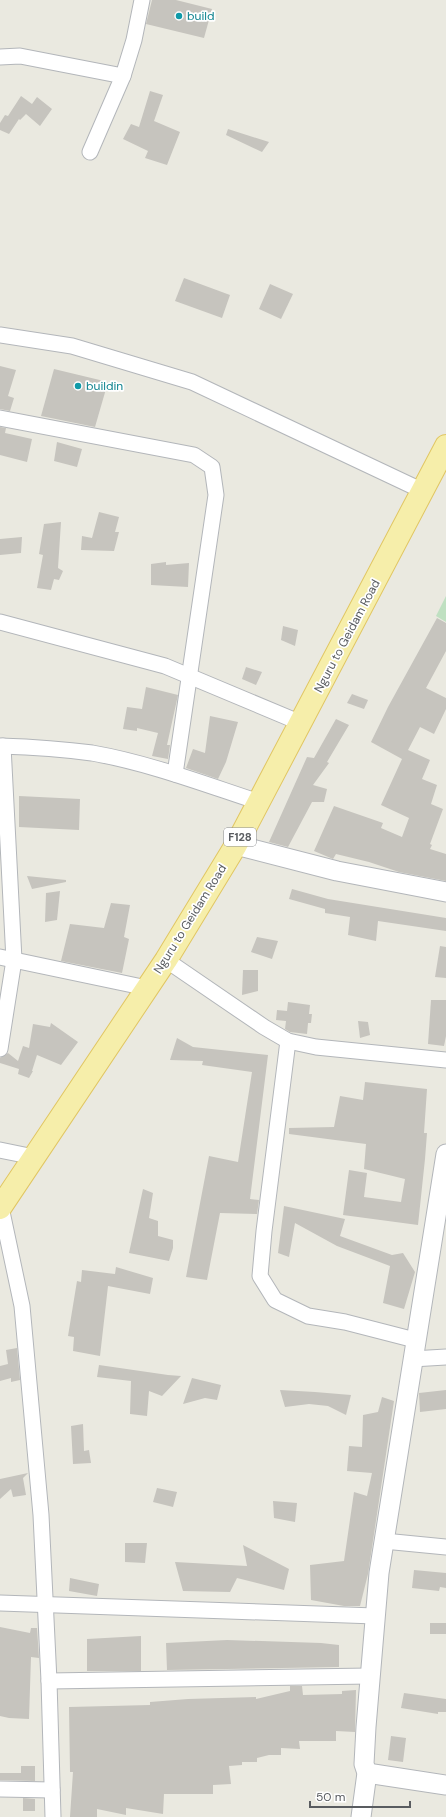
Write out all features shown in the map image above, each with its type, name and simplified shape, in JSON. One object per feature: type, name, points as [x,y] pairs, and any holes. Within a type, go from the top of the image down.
[{"type":"main road","name":"Nguru to Geidam Road","points":[[0,1208],[166,960],[236,845],[446,446]]},
{"type":"street","points":[[90,152],[123,76],[134,40],[142,0]]},
{"type":"street","points":[[0,57],[20,56],[123,76]]},
{"type":"street","points":[[0,335],[72,346],[192,382],[423,491]]},
{"type":"street","points":[[0,418],[194,455],[212,467],[216,495],[188,676],[175,774]]},
{"type":"street","points":[[0,622],[165,666],[301,723]]},
{"type":"street","points":[[0,1049],[7,958],[2,746],[91,753],[132,762],[175,774],[259,802]]},
{"type":"street","points":[[236,845],[337,871],[446,892]]},
{"type":"street","points":[[7,958],[147,988]]},
{"type":"street","points":[[166,960],[264,1027],[288,1041],[316,1047],[446,1060]]},
{"type":"street","points":[[288,1041],[264,1231],[260,1276],[275,1300],[308,1316],[345,1322],[414,1350],[446,1357]]},
{"type":"street","points":[[0,1150],[34,1157]]},
{"type":"street","points":[[361,1817],[366,1773],[364,1764],[379,1573],[414,1350],[441,1211],[446,1154]]},
{"type":"street","points":[[0,1208],[22,1306],[41,1515],[50,1682],[53,1817]]},
{"type":"street","points":[[384,1541],[446,1547]]},
{"type":"street","points":[[0,1603],[45,1606],[375,1616]]},
{"type":"street","points":[[50,1682],[370,1676]]},
{"type":"street","points":[[366,1773],[446,1785]]},
{"type":"street","points":[[0,1789],[52,1790]]},
{"type":"green space","points":[[446,596],[446,622],[436,616]]},
{"type":"building","name":"build","points":[[152,0],[176,0],[212,9],[204,38],[146,24]]},
{"type":"building","points":[[150,91],[163,95],[154,121],[180,132],[167,165],[145,158],[148,151],[123,139],[131,124],[139,127]]},
{"type":"building","points":[[21,96],[32,104],[37,97],[52,109],[40,126],[26,114],[20,120],[19,119],[9,134],[0,130],[0,123],[5,115],[8,116]]},
{"type":"building","points":[[228,129],[269,142],[262,152],[226,135]]},
{"type":"building","points":[[184,278],[230,295],[222,318],[175,301]]},
{"type":"building","points":[[270,284],[293,294],[281,319],[259,309]]},
{"type":"building","points":[[0,366],[16,370],[8,396],[14,398],[10,411],[0,409]]},
{"type":"building","points":[[54,369],[108,382],[95,427],[41,416]]},
{"type":"building","points":[[0,427],[6,428],[5,433],[32,439],[27,462],[0,455]]},
{"type":"building","points":[[57,442],[82,449],[77,467],[54,461]]},
{"type":"building","points":[[99,512],[119,517],[115,532],[119,532],[114,551],[81,550],[82,536],[92,538]]},
{"type":"building","points":[[61,522],[58,568],[63,571],[59,580],[54,579],[51,590],[37,588],[43,555],[39,554],[44,524]]},
{"type":"building","points":[[22,537],[21,553],[0,555],[0,539]]},
{"type":"building","points":[[166,562],[166,565],[189,563],[188,587],[151,585],[151,564]]},
{"type":"building","points":[[437,618],[446,623],[446,651],[426,688],[446,698],[446,709],[434,734],[420,727],[408,750],[430,760],[422,779],[437,785],[431,804],[443,809],[430,844],[432,845],[430,849],[446,854],[446,881],[399,872],[369,862],[336,854],[333,859],[314,851],[334,806],[383,823],[381,828],[402,837],[409,818],[381,805],[402,759],[371,742],[388,707]]},
{"type":"building","points":[[283,626],[298,630],[295,646],[281,640]]},
{"type":"building","points":[[246,667],[262,672],[256,685],[242,679]]},
{"type":"building","points":[[146,687],[178,695],[167,745],[170,745],[168,759],[152,756],[158,733],[137,728],[137,731],[123,729],[127,707],[142,709]]},
{"type":"building","points":[[352,694],[368,700],[364,709],[347,703]]},
{"type":"building","points":[[210,716],[238,722],[226,762],[218,779],[186,768],[193,749],[205,753]]},
{"type":"building","points":[[336,719],[349,725],[327,762],[329,763],[313,785],[327,789],[324,802],[312,802],[288,847],[269,842],[307,757],[314,758]]},
{"type":"building","points":[[19,796],[80,799],[79,830],[19,827]]},
{"type":"building","points":[[27,876],[66,880],[66,882],[32,889]]},
{"type":"building","points":[[292,889],[328,899],[446,918],[446,931],[378,921],[376,941],[348,935],[350,917],[325,913],[325,909],[289,899]]},
{"type":"building","points":[[60,891],[57,920],[45,922],[46,893]]},
{"type":"building","points":[[111,903],[130,905],[124,937],[129,939],[122,973],[61,961],[70,924],[104,928]]},
{"type":"building","points":[[257,937],[278,941],[272,959],[251,952]]},
{"type":"building","points":[[440,946],[446,947],[446,978],[435,977]]},
{"type":"building","points":[[243,970],[258,970],[258,991],[242,995]]},
{"type":"building","points":[[431,1000],[446,1000],[446,1036],[444,1046],[428,1044]]},
{"type":"building","points":[[288,1002],[310,1005],[309,1014],[312,1014],[311,1023],[308,1023],[307,1034],[290,1032],[285,1029],[286,1021],[276,1020],[277,1010],[287,1011]]},
{"type":"building","points":[[358,1021],[368,1022],[370,1035],[360,1038]]},
{"type":"building","points":[[51,1023],[78,1042],[61,1065],[37,1055],[33,1071],[29,1078],[18,1074],[19,1069],[0,1063],[0,1058],[8,1053],[18,1061],[23,1046],[29,1048],[33,1024],[50,1027]]},
{"type":"building","points":[[177,1038],[193,1047],[268,1055],[250,1199],[259,1200],[257,1214],[220,1213],[207,1280],[186,1277],[209,1156],[238,1162],[252,1072],[202,1065],[203,1061],[170,1060]]},
{"type":"building","points":[[365,1082],[427,1089],[424,1133],[427,1133],[418,1225],[343,1215],[349,1170],[367,1173],[364,1197],[401,1202],[405,1179],[364,1169],[366,1144],[289,1134],[289,1128],[334,1127],[340,1096],[363,1100]]},
{"type":"building","points":[[143,1189],[153,1193],[149,1218],[158,1221],[158,1236],[173,1240],[173,1248],[169,1261],[129,1253]]},
{"type":"building","points":[[284,1206],[345,1219],[340,1236],[392,1255],[403,1253],[415,1272],[404,1309],[383,1303],[390,1266],[337,1246],[295,1223],[289,1257],[278,1253]]},
{"type":"building","points":[[116,1267],[153,1278],[150,1294],[108,1286],[100,1356],[73,1351],[74,1337],[68,1336],[77,1281],[81,1282],[82,1270],[115,1274]]},
{"type":"building","points":[[17,1348],[20,1380],[11,1382],[11,1378],[0,1381],[0,1366],[8,1364],[6,1350]]},
{"type":"building","points":[[99,1365],[181,1376],[162,1396],[149,1391],[147,1416],[130,1414],[131,1381],[97,1377]]},
{"type":"building","points":[[192,1378],[221,1385],[217,1400],[205,1398],[183,1404]]},
{"type":"building","points":[[280,1390],[351,1395],[346,1415],[328,1406],[309,1404],[285,1407]]},
{"type":"building","points":[[446,1390],[446,1409],[420,1412],[419,1393]]},
{"type":"building","points":[[382,1397],[394,1401],[368,1574],[360,1606],[344,1606],[311,1600],[310,1565],[344,1561],[354,1492],[367,1496],[372,1473],[347,1471],[349,1446],[362,1447],[363,1415],[378,1412]]},
{"type":"building","points":[[83,1424],[84,1451],[89,1450],[91,1463],[73,1464],[71,1426]]},
{"type":"building","points":[[28,1473],[23,1478],[26,1495],[13,1497],[11,1489],[0,1499],[0,1479]]},
{"type":"building","points":[[157,1488],[177,1492],[173,1507],[153,1502]]},
{"type":"building","points":[[273,1501],[297,1503],[295,1522],[274,1518]]},
{"type":"building","points":[[125,1543],[147,1543],[145,1563],[125,1562]]},
{"type":"building","points":[[243,1545],[289,1569],[284,1590],[237,1578],[230,1592],[183,1591],[175,1562],[247,1566]]},
{"type":"building","points":[[414,1570],[446,1573],[446,1588],[440,1587],[439,1591],[412,1588]]},
{"type":"building","points":[[70,1578],[99,1584],[97,1596],[69,1591]]},
{"type":"building","points":[[430,1623],[446,1623],[446,1634],[430,1634]]},
{"type":"building","points":[[0,1627],[30,1633],[31,1628],[37,1628],[39,1658],[31,1657],[29,1719],[0,1716]]},
{"type":"building","points":[[141,1636],[141,1671],[87,1671],[87,1639]]},
{"type":"building","points":[[227,1640],[339,1645],[339,1667],[167,1670],[166,1643]]},
{"type":"building","points":[[290,1686],[302,1686],[303,1695],[342,1694],[342,1691],[356,1690],[355,1732],[336,1731],[336,1741],[299,1741],[300,1749],[281,1748],[281,1755],[269,1755],[257,1758],[257,1762],[242,1762],[242,1765],[229,1766],[231,1784],[213,1785],[213,1794],[164,1794],[163,1814],[126,1808],[126,1815],[97,1809],[97,1817],[70,1817],[73,1772],[70,1772],[69,1707],[150,1705],[150,1702],[188,1699],[256,1697],[256,1699],[290,1691]]},
{"type":"building","points":[[404,1693],[446,1699],[446,1712],[438,1712],[438,1714],[401,1708]]},
{"type":"building","points":[[391,1736],[406,1738],[403,1762],[388,1760]]},
{"type":"building","points":[[21,1766],[35,1766],[35,1781],[0,1780],[0,1773],[21,1773]]},
{"type":"building","points":[[23,1798],[35,1799],[35,1811],[23,1811]]},
{"type":"place","name":"build","points":[[179,16]]},
{"type":"place","name":"buildin","points":[[78,386]]}]
